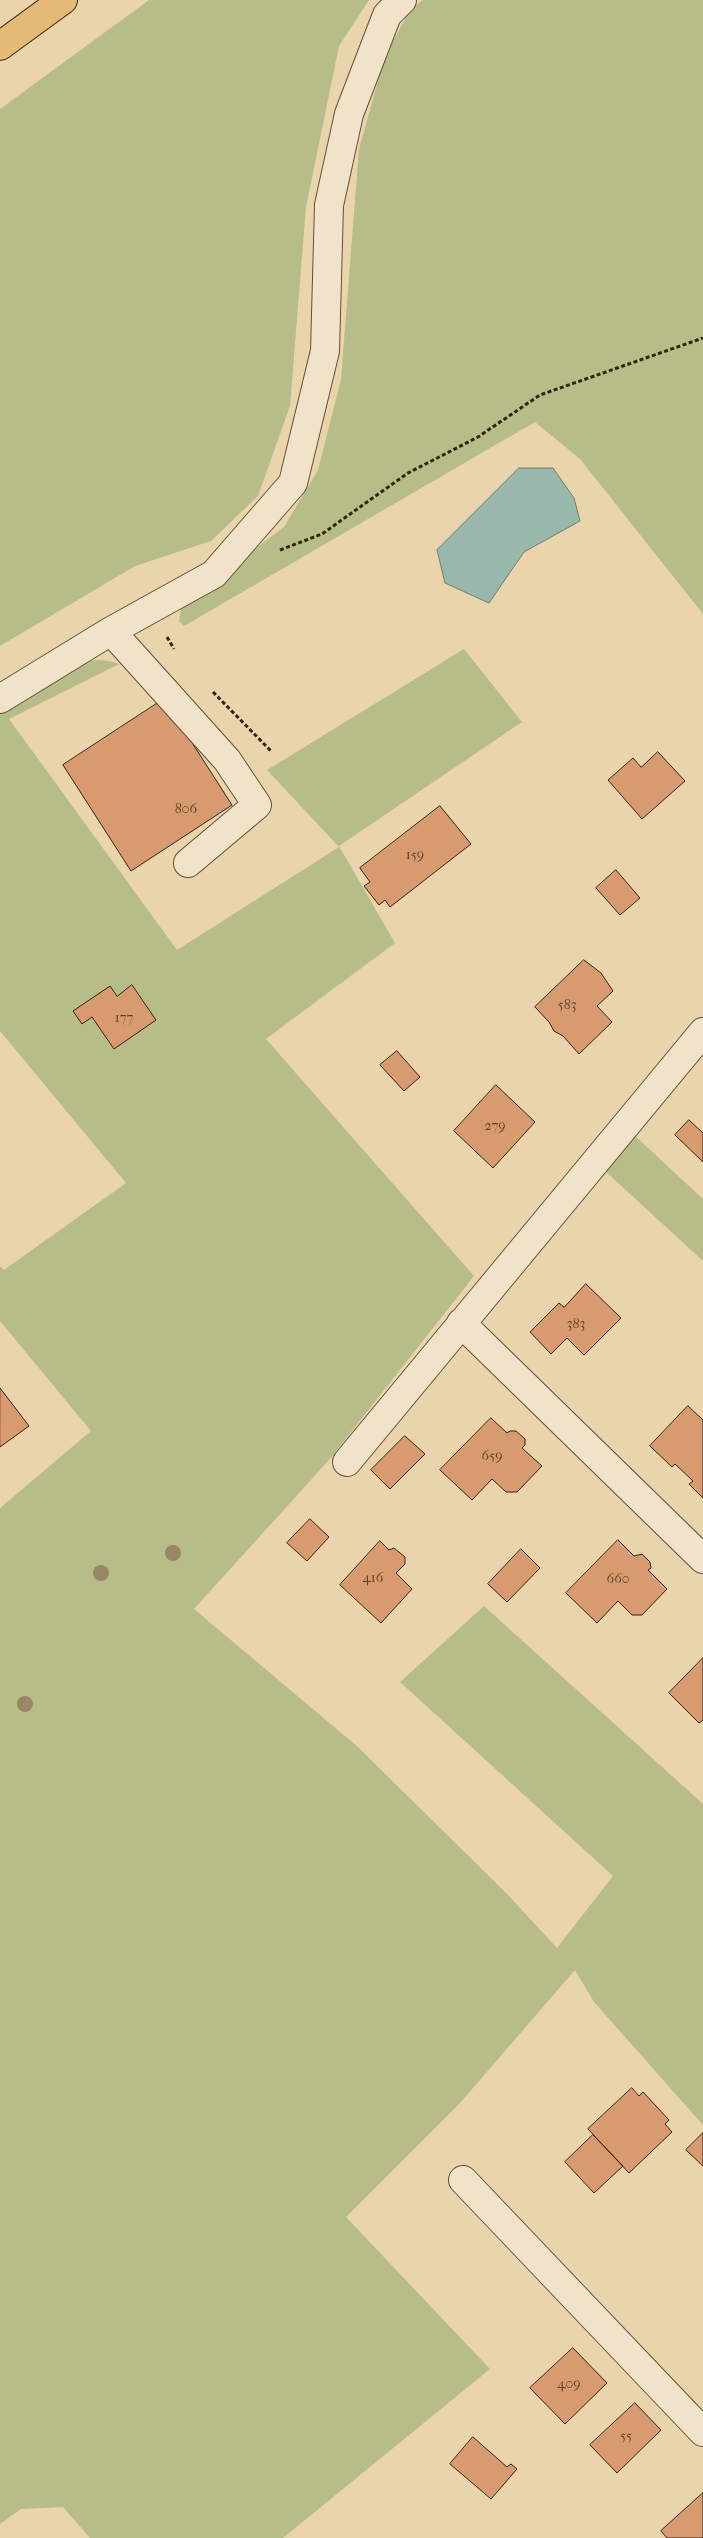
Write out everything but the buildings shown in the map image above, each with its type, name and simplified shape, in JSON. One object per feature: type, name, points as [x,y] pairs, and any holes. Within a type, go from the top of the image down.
[{"type":"highway","points":[[0,46],[63,0]]},
{"type":"street","points":[[0,699],[111,631],[214,574],[293,483],[325,352],[329,204],[349,114],[387,16],[402,0]]},
{"type":"street","points":[[111,631],[227,760],[257,805],[188,863]]},
{"type":"street","points":[[347,1462],[703,1032]]},
{"type":"street","points":[[461,1323],[703,1559]]},
{"type":"street","points":[[463,2180],[703,2432]]},
{"type":"path","points":[[277,551],[322,534],[408,474],[478,437],[540,395],[703,338]]},
{"type":"path","points":[[167,601],[162,626],[177,656]]},
{"type":"path","points":[[211,690],[271,751]]},
{"type":"green space","points":[[149,0],[369,0],[339,46],[306,207],[290,406],[258,496],[211,541],[135,566],[0,646],[0,109]]},
{"type":"green space","points":[[423,0],[703,0],[703,614],[580,459],[535,422],[184,626],[179,621],[182,601],[201,590],[284,527],[318,470],[341,379],[359,149],[385,56],[410,10]]},
{"type":"green space","points":[[464,649],[522,722],[339,846],[395,943],[266,1039],[474,1276],[329,1460],[194,1609],[358,1747],[508,1895],[557,1948],[613,1876],[400,1682],[484,1606],[703,1804],[703,2125],[594,2002],[575,1970],[460,2103],[346,2217],[490,2369],[283,2538],[90,2538],[63,2507],[21,2509],[0,2524],[0,1508],[91,1431],[0,1321],[0,1266],[4,1270],[126,1183],[0,1031],[0,704],[42,679],[73,665],[104,660],[119,664],[9,719],[177,950],[339,847],[267,770]]},
{"type":"green space","points":[[633,1134],[703,1199],[703,1261],[604,1170]]},
{"type":"shaded area","points":[[519,468],[553,468],[574,498],[580,521],[524,552],[489,603],[445,583],[437,550]]}]
